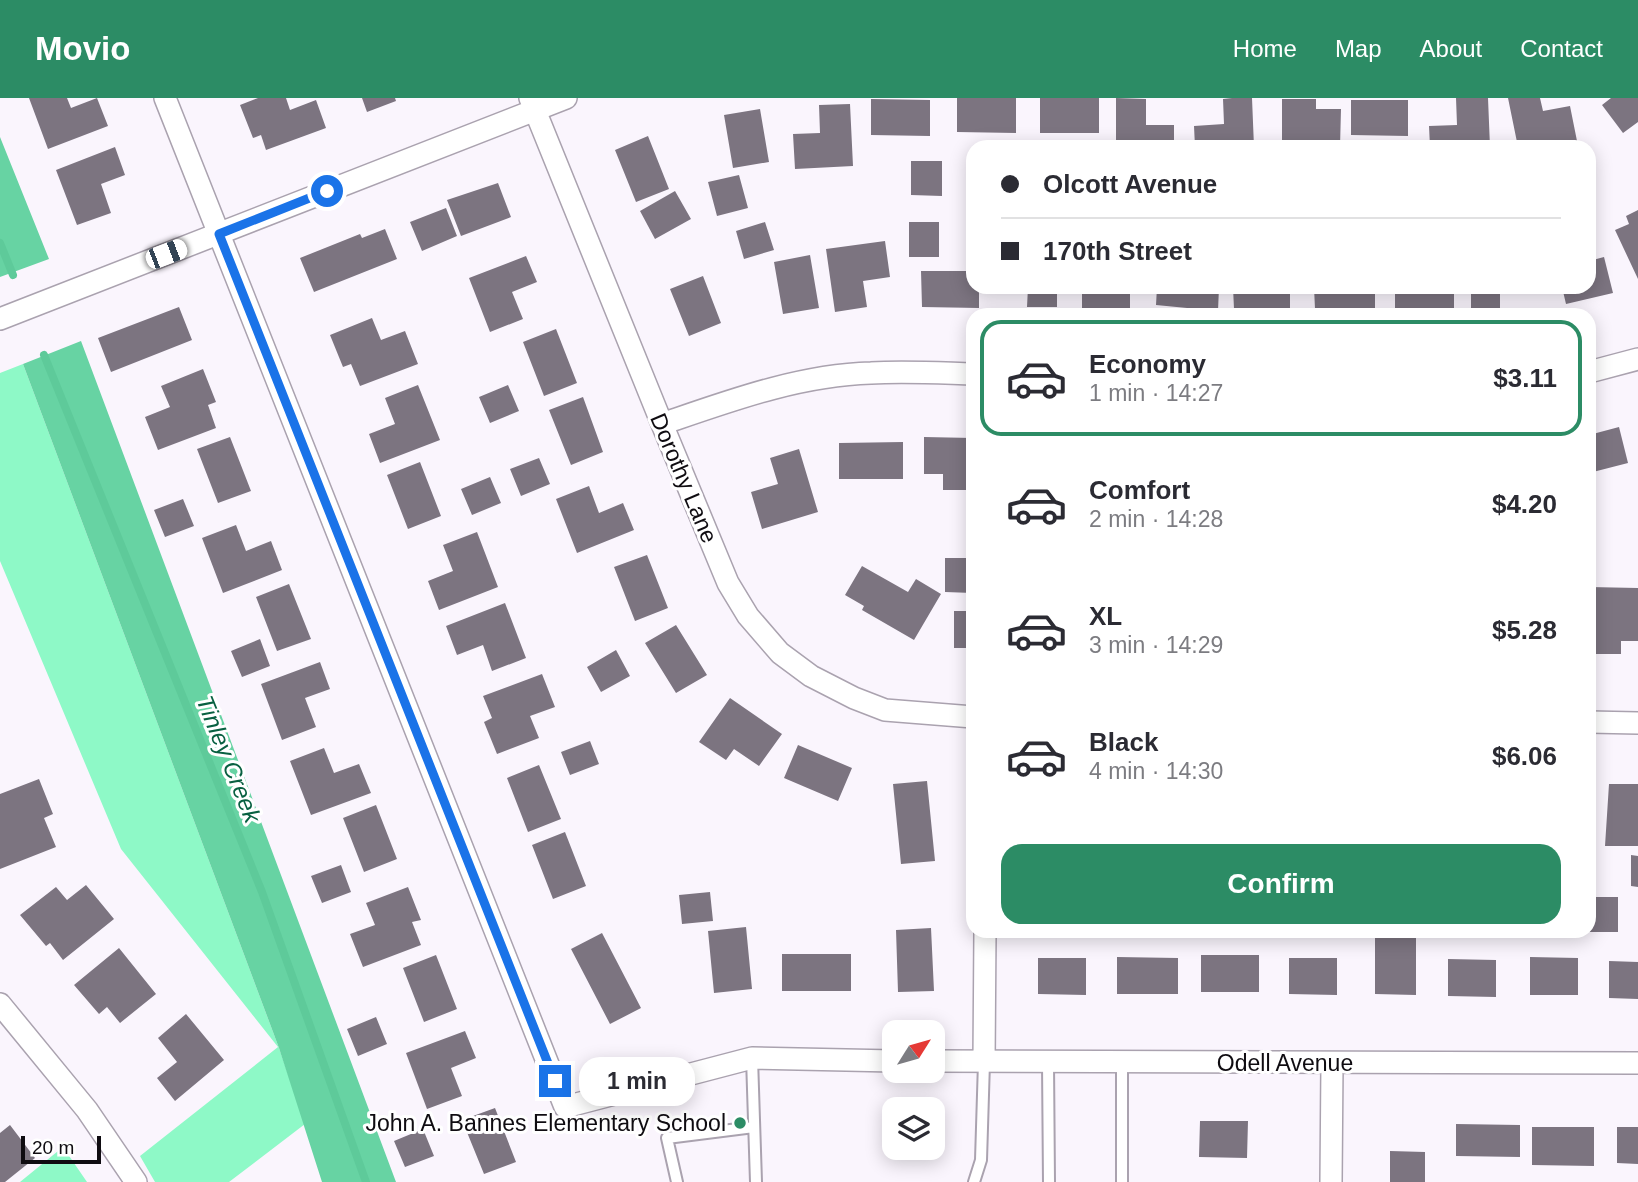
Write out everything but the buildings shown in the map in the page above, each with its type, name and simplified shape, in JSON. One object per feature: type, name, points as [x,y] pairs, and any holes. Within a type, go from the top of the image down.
[{"type":"street","points":[[165,98],[565,1107],[752,1058],[882,1061]]},
{"type":"street","points":[[0,319],[219,234],[532,103],[566,98]]},
{"type":"street","name":"Dorothy Lane","points":[[532,103],[728,583],[748,616],[780,653],[810,676],[885,710],[966,716]]},
{"type":"street","points":[[1596,370],[1638,359]]},
{"type":"street","points":[[662,424],[767,390],[814,379],[869,373],[966,374]]},
{"type":"street","points":[[1596,722],[1638,723]]},
{"type":"street","points":[[985,938],[985,1062]]},
{"type":"street","points":[[0,1004],[87,1110],[136,1182]]},
{"type":"street","name":"Odell Avenue","points":[[945,1062],[1638,1063]]},
{"type":"street","points":[[1331,1182],[1332,1064]]},
{"type":"lane","points":[[752,1058],[756,1182]]},
{"type":"lane","points":[[974,1182],[981,1160],[985,1062]]},
{"type":"lane","points":[[1048,1062],[1049,1182]]},
{"type":"lane","points":[[1122,1063],[1122,1182]]},
{"type":"lane","points":[[677,1182],[667,1138],[754,1128]]},
{"type":"green space","points":[[0,137],[49,259],[0,277]]},
{"type":"green space","points":[[81,341],[396,1182],[322,1182],[279,1048],[23,364]]},
{"type":"green space","points":[[23,364],[279,1048],[305,1124],[229,1182],[155,1182],[140,1156],[278,1047],[121,849],[0,561],[0,373]]},
{"type":"green space","points":[[63,1147],[87,1182],[20,1182]]},
{"type":"waterway","name":"Tinley Creek","points":[[0,243],[13,275]]},
{"type":"waterway","name":"Tinley Creek","points":[[44,355],[262,892],[366,1182]]},
{"type":"place","name":"John A. Bannes Elementary School","points":[[740,1123]]},
{"type":"route","points":[[327,191],[219,234],[555,1081]]}]
